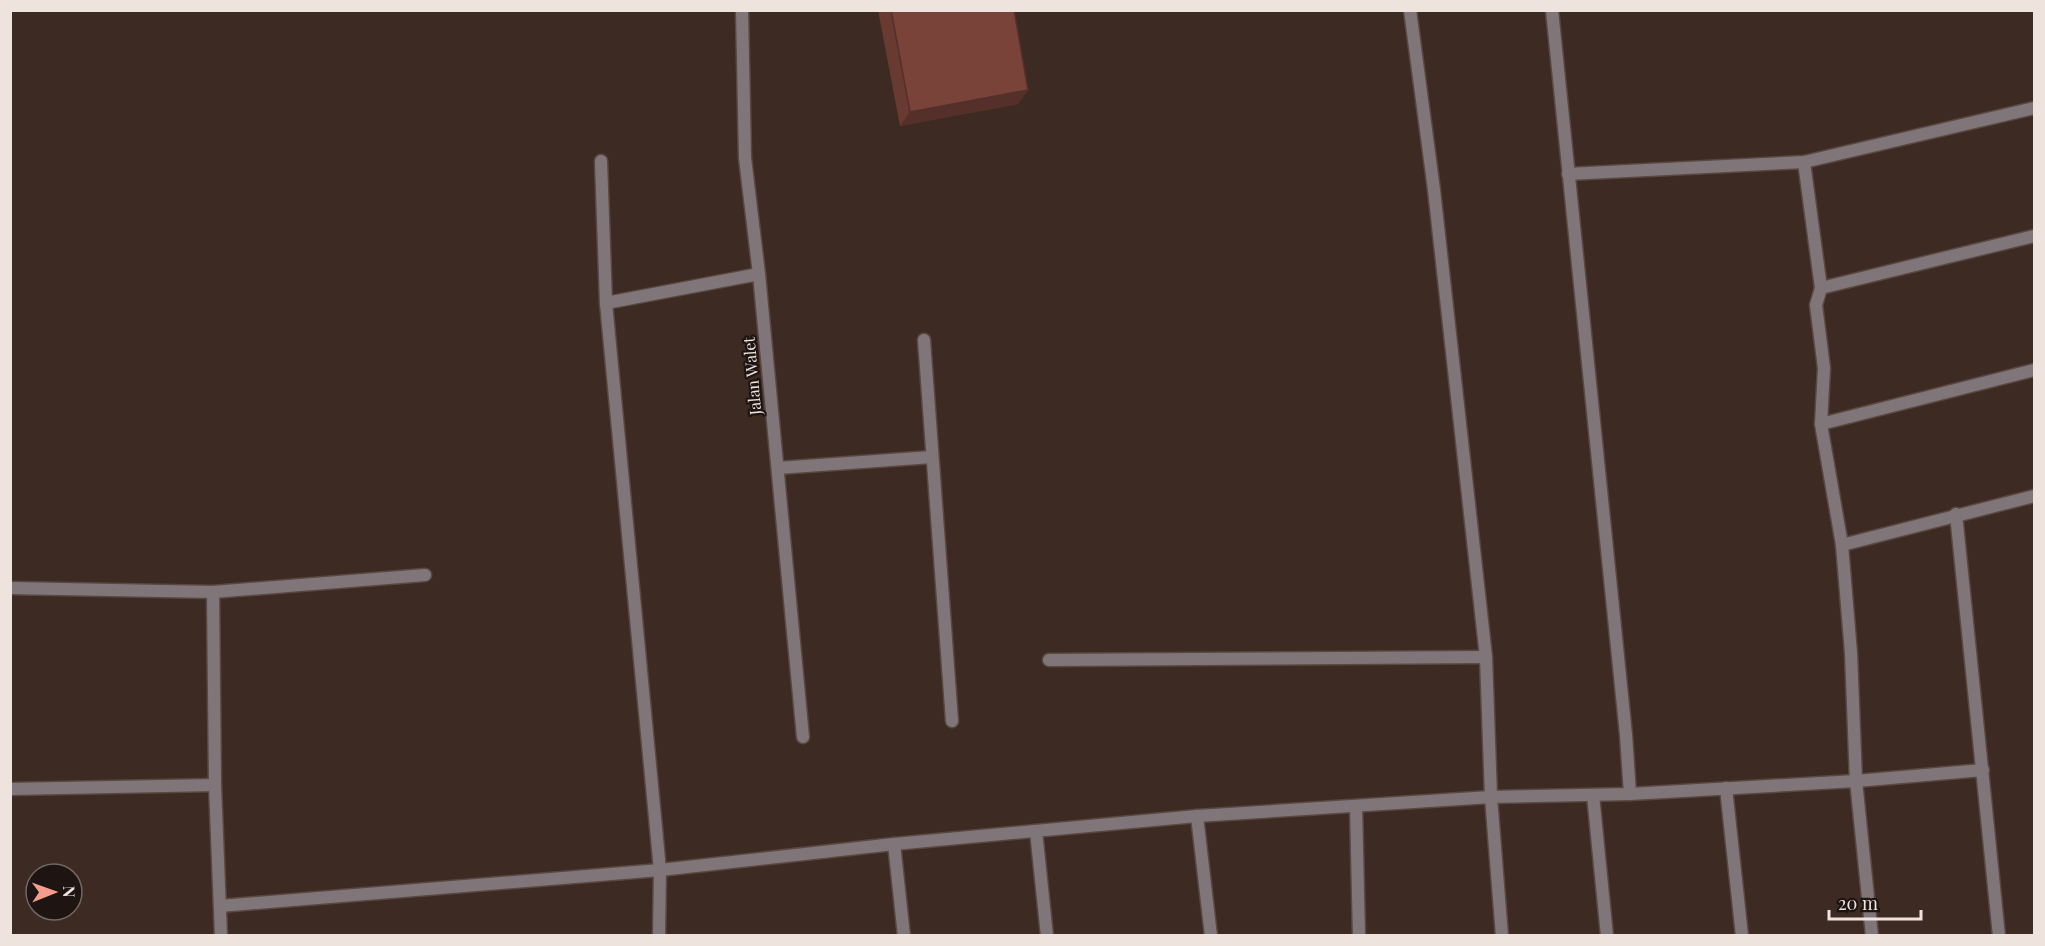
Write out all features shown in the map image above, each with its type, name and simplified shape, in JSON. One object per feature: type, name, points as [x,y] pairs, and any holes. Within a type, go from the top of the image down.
[{"type":"street","name":"Jalan Walet","points":[[742,10],[744,158],[759,274],[803,737]]},
{"type":"street","points":[[1410,10],[1434,190],[1486,657],[1491,797],[1502,936]]},
{"type":"street","points":[[1552,10],[1626,735],[1630,794]]},
{"type":"street","points":[[1568,174],[1804,162],[2034,108]]},
{"type":"street","points":[[601,161],[606,303],[660,870],[659,936]]},
{"type":"street","points":[[1804,162],[1821,288],[1816,305],[1824,368],[1821,423],[1842,545],[1851,653],[1856,781],[1872,936]]},
{"type":"street","points":[[1821,288],[2034,236]]},
{"type":"street","points":[[606,303],[759,274]]},
{"type":"street","points":[[924,340],[952,721]]},
{"type":"street","points":[[1821,423],[2034,370]]},
{"type":"street","points":[[778,468],[932,457]]},
{"type":"street","points":[[1842,545],[1956,514],[2034,496]]},
{"type":"street","points":[[1956,514],[2000,936]]},
{"type":"street","points":[[10,588],[213,592],[425,575]]},
{"type":"street","points":[[213,592],[215,785],[220,936]]},
{"type":"street","points":[[1049,660],[1486,657]]},
{"type":"street","points":[[220,906],[660,870],[894,844],[1197,816],[1491,797],[1630,794],[1856,781],[1983,770]]},
{"type":"street","points":[[10,789],[215,785]]},
{"type":"street","points":[[1726,788],[1742,936]]},
{"type":"street","points":[[1593,795],[1607,936]]},
{"type":"street","points":[[1356,806],[1359,936]]},
{"type":"street","points":[[1197,816],[1211,936]]},
{"type":"street","points":[[1036,831],[1047,936]]},
{"type":"street","points":[[894,844],[904,936]]},
{"type":"building","points":[[891,10],[1014,10],[1028,90],[910,112]]}]
